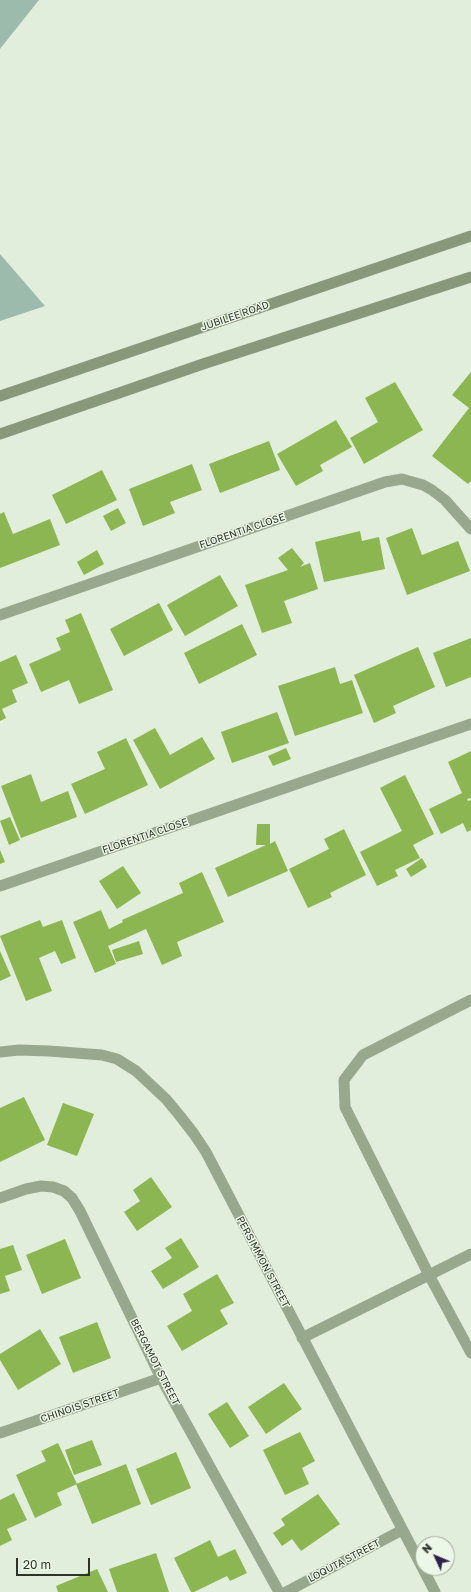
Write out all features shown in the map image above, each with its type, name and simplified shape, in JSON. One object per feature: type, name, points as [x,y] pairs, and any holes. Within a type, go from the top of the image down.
[{"type":"main road","name":"JUBILEE ROAD","points":[[0,396],[471,236]]},
{"type":"main road","points":[[0,434],[211,361],[471,277]]},
{"type":"street","name":"FLORENTIA CLOSE","points":[[0,615],[385,482],[402,479],[423,485],[445,500],[471,529]]},
{"type":"street","name":"FLORENTIA CLOSE","points":[[0,886],[471,724]]},
{"type":"street","points":[[471,1000],[363,1055],[344,1080],[345,1107],[429,1275],[471,1353]]},
{"type":"street","name":"PERSIMMON STREET","points":[[0,1052],[23,1050],[102,1055],[117,1059],[127,1064],[153,1086],[180,1116],[206,1152],[434,1592]]},
{"type":"street","name":"BERGAMOT STREET","points":[[0,1198],[26,1189],[41,1186],[53,1187],[64,1191],[72,1198],[80,1211],[161,1378],[279,1592]]},
{"type":"street","points":[[302,1338],[471,1254]]},
{"type":"street","name":"CHINOIS STREET","points":[[0,1433],[161,1378]]},
{"type":"street","name":"LOQUTA STREET","points":[[286,1592],[402,1530]]},
{"type":"green space","points":[[0,0],[39,0],[0,49]]},
{"type":"green space","points":[[0,254],[45,306],[0,321]]},
{"type":"building","points":[[471,372],[471,481],[468,484],[432,456],[469,408],[452,395]]},
{"type":"building","points":[[395,382],[423,430],[364,464],[350,438],[378,422],[365,398]]},
{"type":"building","points":[[336,420],[352,447],[320,465],[323,471],[296,486],[277,454]]},
{"type":"building","points":[[269,441],[280,470],[220,493],[209,464]]},
{"type":"building","points":[[192,464],[202,490],[170,502],[175,513],[143,526],[129,489]]},
{"type":"building","points":[[102,470],[117,500],[66,524],[52,495]]},
{"type":"building","points":[[118,508],[126,523],[111,531],[103,516]]},
{"type":"building","points":[[4,512],[13,534],[50,519],[60,545],[0,568],[0,514]]},
{"type":"building","points":[[412,528],[422,555],[458,541],[470,571],[407,595],[386,538]]},
{"type":"building","points":[[360,531],[362,541],[379,537],[385,569],[324,582],[315,542]]},
{"type":"building","points":[[292,548],[304,563],[300,567],[310,563],[318,589],[284,601],[292,623],[262,633],[245,585],[288,570],[278,558]]},
{"type":"building","points":[[97,550],[104,564],[84,575],[77,562]]},
{"type":"building","points":[[220,575],[238,606],[185,636],[167,605]]},
{"type":"building","points":[[159,603],[173,630],[124,656],[110,629]]},
{"type":"building","points":[[81,613],[113,690],[79,704],[69,680],[41,692],[29,664],[61,650],[56,638],[70,632],[65,620]]},
{"type":"building","points":[[242,624],[257,655],[199,684],[184,653]]},
{"type":"building","points":[[471,638],[471,677],[446,687],[433,653]]},
{"type":"building","points":[[418,647],[435,687],[393,706],[396,713],[374,723],[354,675]]},
{"type":"building","points":[[16,655],[28,683],[12,690],[17,702],[2,709],[6,718],[0,721],[0,662]]},
{"type":"building","points":[[335,667],[340,684],[352,680],[363,713],[295,736],[278,686]]},
{"type":"building","points":[[277,712],[289,743],[232,763],[221,732]]},
{"type":"building","points":[[155,728],[170,755],[202,737],[215,759],[160,789],[133,740]]},
{"type":"building","points":[[126,738],[148,785],[85,814],[71,784],[105,769],[97,752]]},
{"type":"building","points":[[286,748],[291,759],[273,766],[268,756]]},
{"type":"building","points":[[471,751],[471,798],[467,799],[468,801],[471,800],[471,830],[467,832],[463,823],[441,834],[429,809],[462,793],[448,762]]},
{"type":"building","points":[[31,774],[41,802],[68,791],[77,817],[21,838],[1,786]]},
{"type":"building","points":[[405,775],[434,834],[413,845],[420,858],[395,870],[398,876],[377,886],[360,852],[402,831],[380,788]]},
{"type":"building","points":[[10,817],[20,840],[9,845],[0,821]]},
{"type":"building","points":[[257,824],[270,824],[270,844],[275,841],[288,871],[228,897],[215,868],[266,845],[256,845]]},
{"type":"building","points":[[344,829],[366,875],[330,893],[332,897],[308,908],[289,869],[329,849],[324,839]]},
{"type":"building","points":[[0,850],[5,862],[0,864]]},
{"type":"building","points":[[422,858],[427,867],[411,877],[406,869]]},
{"type":"building","points":[[123,866],[141,893],[117,909],[99,881]]},
{"type":"building","points":[[202,872],[224,922],[177,942],[182,956],[162,965],[146,929],[108,946],[116,964],[95,973],[73,922],[101,910],[109,929],[123,922],[122,920],[183,893],[179,883]]},
{"type":"building","points":[[40,920],[43,927],[62,920],[76,958],[61,964],[55,951],[39,958],[52,991],[26,1001],[0,936]]},
{"type":"building","points":[[139,941],[143,954],[116,962],[112,950]]},
{"type":"building","points":[[0,951],[11,976],[0,981]]},
{"type":"building","points":[[24,1097],[45,1140],[0,1162],[0,1108]]},
{"type":"building","points":[[63,1103],[94,1114],[77,1156],[47,1145]]},
{"type":"building","points":[[151,1177],[172,1207],[137,1231],[124,1212],[140,1201],[133,1190]]},
{"type":"building","points":[[181,1238],[199,1267],[163,1289],[151,1271],[172,1258],[165,1248]]},
{"type":"building","points":[[65,1239],[81,1278],[42,1294],[26,1255]]},
{"type":"building","points":[[13,1245],[22,1270],[5,1276],[10,1291],[0,1294],[0,1249]]},
{"type":"building","points":[[217,1274],[234,1303],[220,1310],[228,1324],[182,1351],[167,1326],[192,1311],[183,1294]]},
{"type":"building","points":[[97,1322],[111,1358],[73,1373],[59,1337]]},
{"type":"building","points":[[40,1329],[61,1364],[18,1390],[0,1360],[0,1354]]},
{"type":"building","points":[[284,1383],[302,1409],[266,1434],[248,1407]]},
{"type":"building","points":[[227,1402],[249,1436],[230,1448],[208,1414]]},
{"type":"building","points":[[300,1432],[315,1461],[302,1468],[309,1484],[285,1495],[263,1450]]},
{"type":"building","points":[[92,1440],[102,1465],[74,1475],[65,1450]]},
{"type":"building","points":[[58,1443],[77,1484],[57,1493],[62,1505],[35,1518],[16,1475],[46,1461],[41,1451]]},
{"type":"building","points":[[176,1452],[191,1488],[151,1505],[136,1469]]},
{"type":"building","points":[[126,1464],[141,1504],[92,1524],[76,1484]]},
{"type":"building","points":[[14,1493],[27,1520],[7,1529],[12,1540],[0,1546],[0,1500]]},
{"type":"building","points":[[318,1494],[340,1524],[301,1551],[292,1539],[282,1546],[273,1533],[285,1525],[281,1519]]},
{"type":"building","points":[[210,1540],[218,1557],[235,1549],[247,1573],[230,1581],[227,1576],[194,1592],[191,1592],[174,1558]]},
{"type":"building","points":[[156,1553],[169,1592],[117,1592],[109,1569]]},
{"type":"building","points":[[97,1569],[108,1592],[58,1592],[56,1586]]}]
